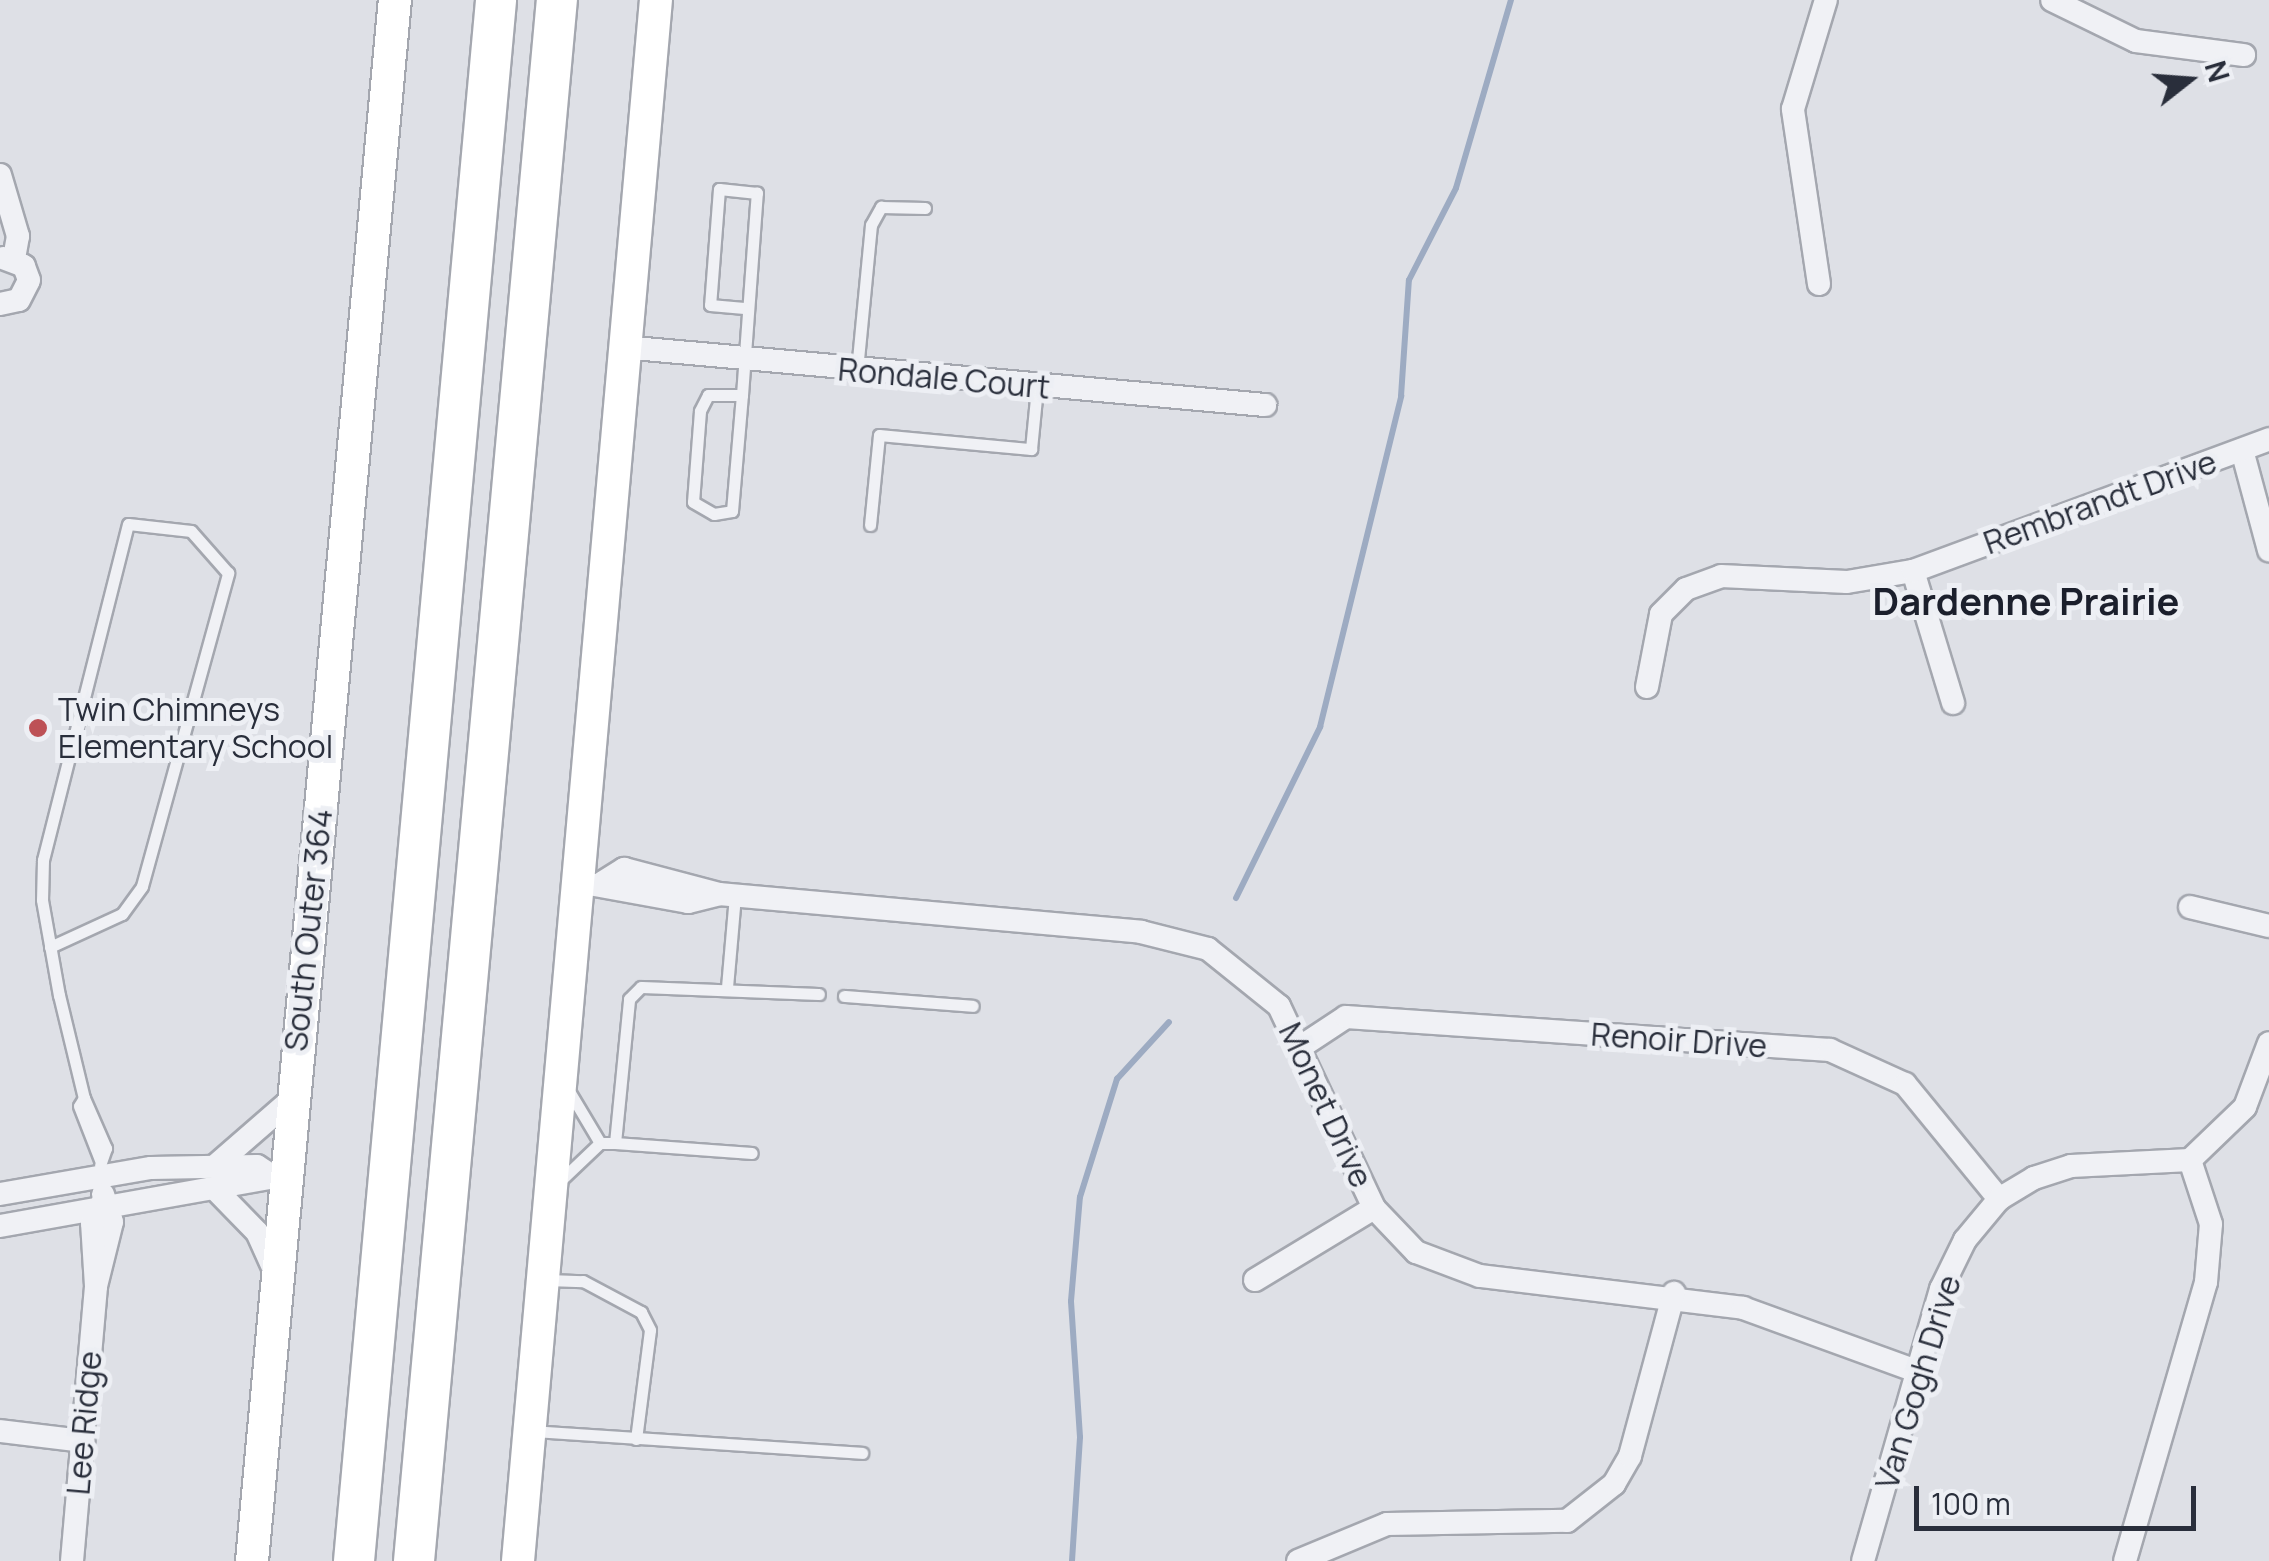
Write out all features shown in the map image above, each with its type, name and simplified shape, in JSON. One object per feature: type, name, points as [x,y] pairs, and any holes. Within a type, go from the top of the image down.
[{"type":"highway","points":[[354,1561],[496,0]]},
{"type":"highway","points":[[414,1561],[557,0]]},
{"type":"main road","name":"South Outer 364","points":[[252,1561],[276,1274],[276,1181],[292,1099],[395,0]]},
{"type":"main road","points":[[518,1561],[560,1072],[590,882],[623,347],[656,0]]},
{"type":"street","points":[[1819,284],[1793,109],[1826,0]]},
{"type":"street","points":[[2052,0],[2136,41],[2244,55]]},
{"type":"street","points":[[0,175],[18,236],[7,259],[28,288],[0,304]]},
{"type":"street","name":"Rondale Court","points":[[623,347],[1265,406]]},
{"type":"street","name":"Rembrandt Drive","points":[[1648,687],[1660,614],[1686,590],[1720,576],[1847,582],[1912,571],[2269,440]]},
{"type":"street","points":[[2242,450],[2269,550]]},
{"type":"street","points":[[1912,571],[1954,704]]},
{"type":"street","name":"Monet Drive","points":[[590,882],[624,869],[727,895],[1141,932],[1208,949],[1270,996],[1304,1044],[1374,1208],[1416,1252],[1480,1276],[1674,1293],[1744,1308],[1916,1372]]},
{"type":"street","points":[[2190,907],[2269,926]]},
{"type":"street","name":"Renoir Drive","points":[[1304,1044],[1346,1017],[1830,1050],[1905,1084],[1999,1200]]},
{"type":"street","points":[[1999,1200],[2071,1166],[2190,1160],[2245,1108],[2269,1044]]},
{"type":"street","points":[[0,1226],[214,1178],[292,1099]]},
{"type":"street","points":[[2125,1561],[2206,1282],[2211,1224],[2190,1160]]},
{"type":"street","points":[[0,1194],[101,1167],[276,1181]]},
{"type":"street","name":"Lee Ridge","points":[[72,1561],[96,1286],[92,1223],[103,1200],[101,1167]]},
{"type":"street","points":[[214,1178],[257,1232],[276,1274]]},
{"type":"street","name":"Van Gogh Drive","points":[[1863,1561],[1941,1289],[1999,1200]]},
{"type":"street","points":[[1254,1280],[1374,1208]]},
{"type":"street","points":[[1298,1561],[1406,1522],[1566,1521],[1614,1484],[1630,1456],[1674,1293]]},
{"type":"street","points":[[0,1431],[83,1441]]},
{"type":"lane","points":[[742,394],[708,396],[700,412],[693,502],[732,511],[742,394],[756,193],[719,189],[710,305],[747,308]]},
{"type":"lane","points":[[857,370],[871,224],[881,207],[925,208]]},
{"type":"lane","points":[[870,525],[879,435],[1030,449],[1037,388]]},
{"type":"lane","points":[[50,946],[122,914],[142,886],[228,573],[191,532],[128,524],[43,860],[50,946],[84,1098],[106,1148],[101,1167]]},
{"type":"lane","points":[[726,988],[727,895]]},
{"type":"lane","points":[[615,1144],[629,999],[659,982],[819,994]]},
{"type":"lane","points":[[844,996],[973,1006]]},
{"type":"lane","points":[[560,1072],[600,1142]]},
{"type":"lane","points":[[600,1142],[752,1153]]},
{"type":"lane","points":[[550,1193],[600,1142]]},
{"type":"lane","points":[[542,1280],[583,1282],[641,1312],[650,1330],[636,1438]]},
{"type":"lane","points":[[528,1431],[862,1453]]},
{"type":"waterway","points":[[1236,898],[1320,727],[1401,396],[1409,280],[1456,188],[1511,0]]},
{"type":"waterway","points":[[1072,1561],[1080,1437],[1071,1301],[1080,1197],[1117,1079],[1169,1022]]},
{"type":"place","name":"Twin Chimneys Elementary School","points":[[38,728]]},
{"type":"district","name":"Dardenne Prairie","points":[[2026,601]]}]
